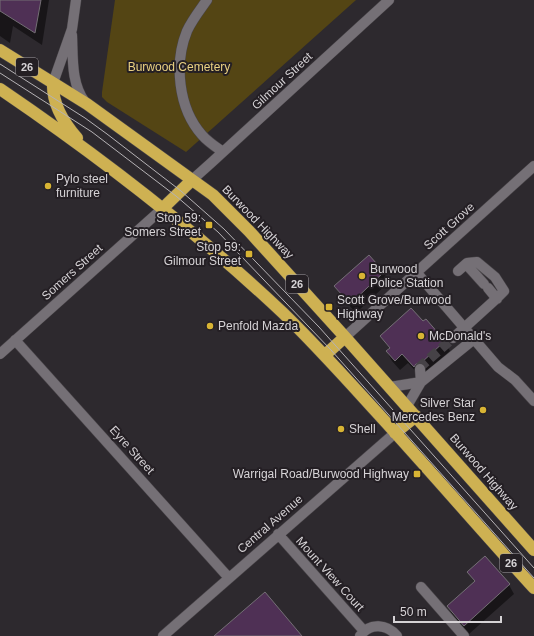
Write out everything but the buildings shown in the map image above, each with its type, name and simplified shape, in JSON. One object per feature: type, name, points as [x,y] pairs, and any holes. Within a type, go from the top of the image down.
[{"type":"highway","name":"Burwood Highway","points":[[0,50],[87,104],[213,195],[244,226],[345,337],[534,550]]},
{"type":"highway","points":[[54,83],[54,98],[58,109],[72,133],[88,151]]},
{"type":"highway","name":"26","points":[[0,89],[88,151],[162,209],[245,279],[325,355],[534,588]]},
{"type":"highway","points":[[162,209],[192,180]]},
{"type":"highway","points":[[325,355],[345,337]]},
{"type":"highway","points":[[395,433],[416,416]]},
{"type":"street","points":[[54,83],[72,29],[76,0]]},
{"type":"street","points":[[207,0],[188,29],[184,40],[180,61],[180,76],[185,100],[194,122],[201,134],[224,152]]},
{"type":"street","name":"Gilmour Street","points":[[192,180],[389,0]]},
{"type":"street","points":[[72,29],[76,86],[81,97],[87,104]]},
{"type":"street","name":"Scott Grove","points":[[345,337],[534,166]]},
{"type":"street","name":"Somers Street","points":[[0,354],[162,209]]},
{"type":"street","points":[[453,338],[504,292],[495,277],[477,262],[466,264],[458,271]]},
{"type":"street","points":[[466,264],[497,298]]},
{"type":"street","points":[[417,273],[498,367],[515,380],[534,401]]},
{"type":"street","points":[[407,406],[421,382],[474,339]]},
{"type":"street","name":"Eyre Street","points":[[15,340],[229,578]]},
{"type":"street","points":[[420,369],[421,382]]},
{"type":"street","points":[[390,387],[421,382]]},
{"type":"street","name":"Central Avenue","points":[[163,636],[395,433]]},
{"type":"street","name":"Mount View Court","points":[[278,534],[362,634],[370,627],[378,626],[391,630],[397,636]]},
{"type":"street","points":[[421,587],[464,636]]},
{"type":"green space","name":"Burwood Cemetery","points":[[115,0],[356,0],[186,152],[107,102],[102,97]]},
{"type":"tunnel","points":[[420,369],[421,366],[453,338]]},
{"type":"tram line","points":[[0,64],[85,118],[107,134],[181,191],[224,229],[319,327],[534,568]]},
{"type":"tram line","points":[[0,73],[92,132],[176,196],[218,232],[331,350],[534,578]]},
{"type":"place","name":"Pylo steel furniture","points":[[48,186]]},
{"type":"place","name":"Stop 59: Somers Street","points":[[209,225]]},
{"type":"place","name":"Stop 59: Gilmour Street","points":[[249,254]]},
{"type":"place","name":"Burwood Police Station","points":[[362,276]]},
{"type":"place","name":"Scott Grove/Burwood Highway","points":[[329,307]]},
{"type":"place","name":"Penfold Mazda","points":[[210,326]]},
{"type":"place","name":"McDonald's","points":[[421,336]]},
{"type":"place","name":"Silver Star Mercedes Benz","points":[[483,410]]},
{"type":"place","name":"Shell","points":[[341,429]]},
{"type":"place","name":"Warrigal Road/Burwood Highway","points":[[417,474]]}]
